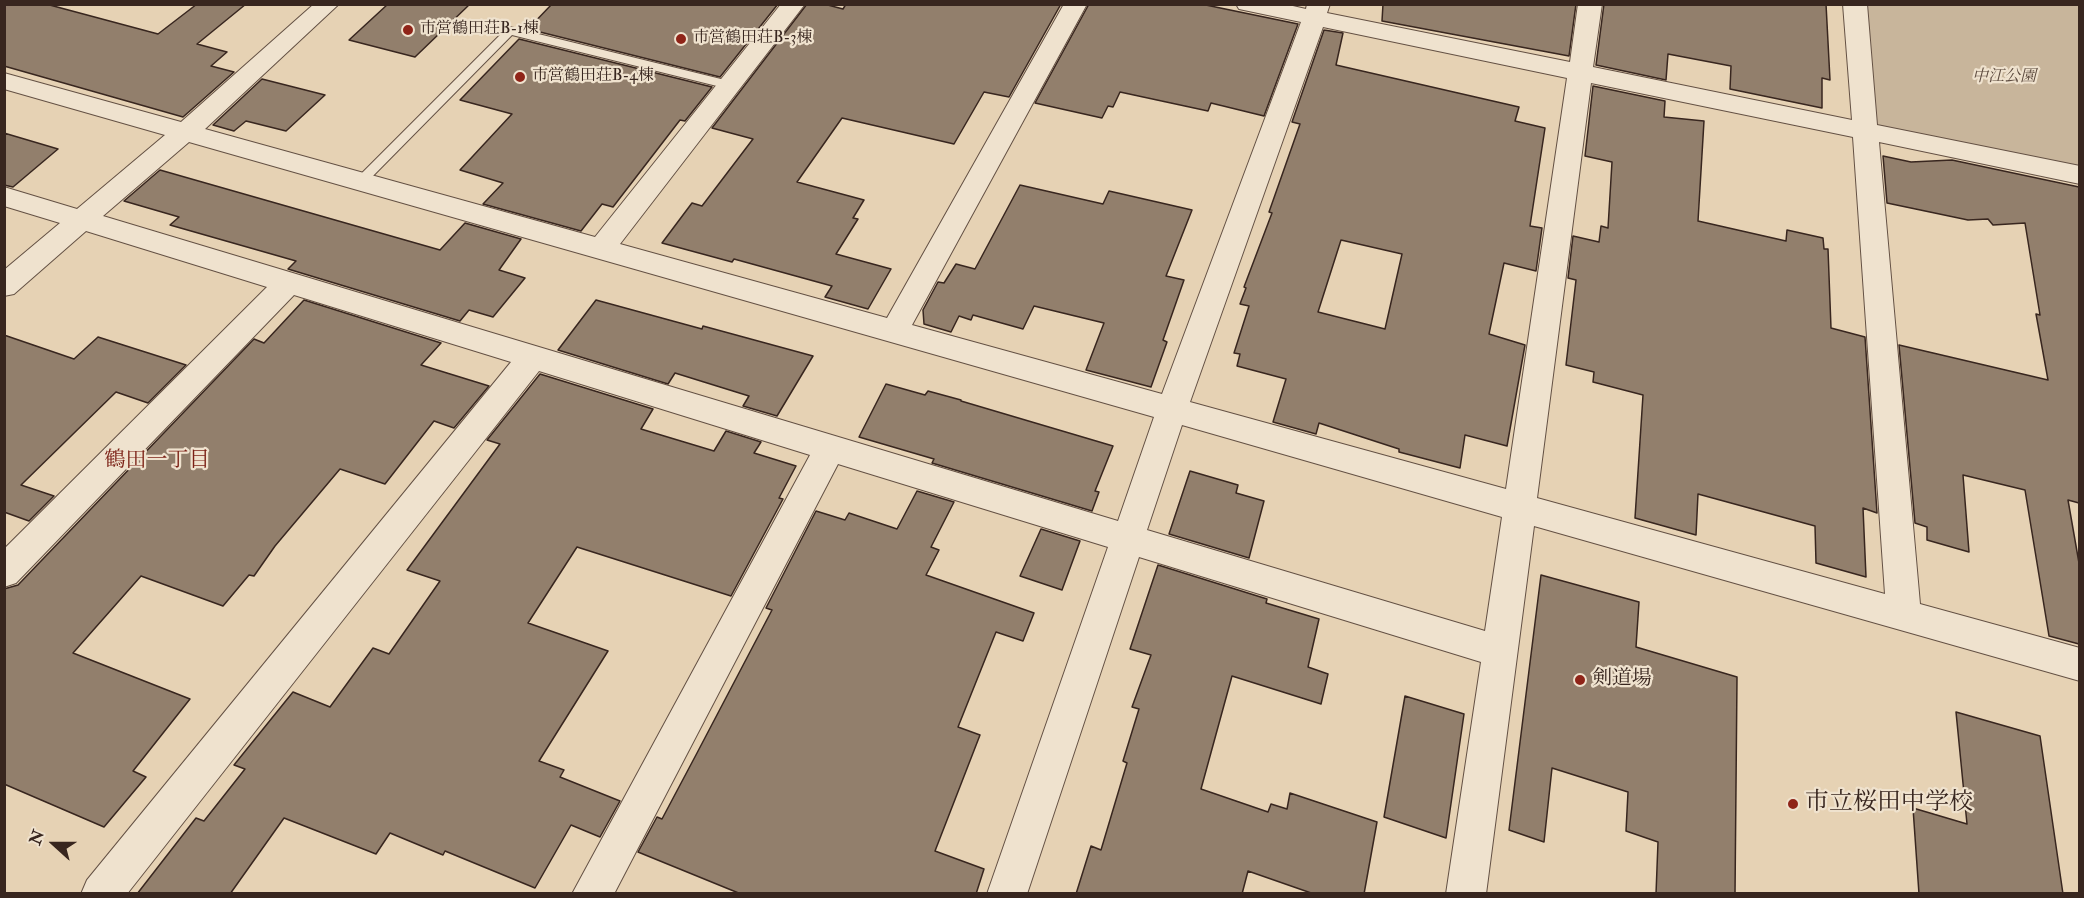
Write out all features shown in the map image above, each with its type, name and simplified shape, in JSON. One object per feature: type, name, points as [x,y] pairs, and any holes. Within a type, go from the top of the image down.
[{"type":"street","points":[[4,286],[185,132],[328,4]]},
{"type":"street","points":[[601,249],[794,4]]},
{"type":"street","points":[[894,331],[1076,4]]},
{"type":"street","points":[[1247,4],[1316,11],[1579,74],[2079,175]]},
{"type":"street","points":[[1466,894],[1522,508],[1590,4]]},
{"type":"street","points":[[1855,4],[1904,615]]},
{"type":"street","points":[[1007,894],[1172,409],[1316,11]]},
{"type":"street","points":[[4,81],[2079,665]]},
{"type":"street","points":[[4,196],[1500,652]]},
{"type":"street","points":[[4,572],[289,283]]},
{"type":"street","points":[[101,894],[533,357]]},
{"type":"street","points":[[592,894],[830,448]]},
{"type":"lane","points":[[361,181],[510,31],[729,85]]},
{"type":"green space","name":"中江公園","points":[[1865,5],[2079,5],[2079,168],[1871,127]]},
{"type":"building","points":[[4,4],[46,4],[158,34],[197,4],[246,4],[197,44],[227,52],[211,66],[234,72],[183,117],[4,66]]},
{"type":"building","name":"市営鶴田荘B-1棟","points":[[388,4],[470,4],[415,57],[349,40]]},
{"type":"building","points":[[552,4],[778,4],[720,77],[528,29]]},
{"type":"building","points":[[807,4],[824,4],[843,9],[846,4],[1061,4],[1009,97],[984,92],[954,144],[842,118],[797,182],[864,200],[853,218],[858,219],[836,254],[891,269],[868,309],[825,297],[832,286],[734,259],[732,262],[662,243],[692,203],[702,206],[753,139],[712,128]]},
{"type":"building","points":[[1089,4],[1201,4],[1298,24],[1264,116],[1211,103],[1208,111],[1120,92],[1113,107],[1108,106],[1102,118],[1035,103]]},
{"type":"building","points":[[1383,4],[1576,4],[1569,56],[1382,21]]},
{"type":"building","points":[[1604,4],[1826,4],[1830,80],[1822,78],[1822,108],[1730,89],[1731,66],[1668,54],[1666,80],[1596,65]]},
{"type":"building","points":[[1324,30],[1343,33],[1336,65],[1519,107],[1515,121],[1545,128],[1530,226],[1542,228],[1536,271],[1504,263],[1489,334],[1525,345],[1507,446],[1465,435],[1460,468],[1399,452],[1399,449],[1319,423],[1316,434],[1273,422],[1286,379],[1237,366],[1240,354],[1234,353],[1249,306],[1240,304],[1246,288],[1244,287],[1272,213],[1269,212],[1300,124],[1292,122]],"holes":[[[1341,240],[1402,254],[1385,329],[1318,312]]]},
{"type":"building","points":[[519,39],[712,87],[685,121],[680,120],[613,207],[602,204],[581,231],[483,204],[503,183],[460,170],[512,114],[460,100]]},
{"type":"building","points":[[262,79],[325,95],[286,131],[246,121],[234,131],[213,125]]},
{"type":"building","points":[[1593,86],[1665,101],[1664,117],[1704,121],[1698,221],[1786,241],[1787,230],[1823,238],[1824,249],[1828,249],[1831,328],[1865,337],[1877,513],[1863,508],[1866,577],[1816,563],[1815,526],[1698,494],[1696,535],[1635,518],[1643,395],[1593,382],[1594,372],[1566,365],[1576,280],[1568,278],[1573,236],[1599,242],[1601,226],[1608,228],[1612,162],[1585,156]]},
{"type":"building","points":[[4,133],[58,149],[13,187],[4,185]]},
{"type":"building","points":[[1883,156],[1911,162],[1952,160],[2079,187],[2079,503],[2068,500],[2079,563],[2079,644],[2049,636],[2025,490],[1963,475],[1969,552],[1927,540],[1927,527],[1915,523],[1899,345],[2048,380],[2036,314],[2040,315],[2025,223],[1993,225],[1988,219],[1968,220],[1887,203]]},
{"type":"building","points":[[160,170],[440,250],[465,223],[521,239],[499,270],[525,278],[493,317],[469,310],[460,321],[288,269],[296,261],[170,225],[179,217],[124,201]]},
{"type":"building","points":[[1020,185],[1103,204],[1109,191],[1192,210],[1166,276],[1184,280],[1163,340],[1167,342],[1151,387],[1086,370],[1104,323],[1034,306],[1023,329],[973,315],[971,320],[959,316],[951,332],[924,324],[923,310],[938,282],[944,283],[956,264],[975,269]]},
{"type":"building","points":[[304,300],[441,343],[421,365],[489,386],[454,428],[434,421],[385,484],[340,469],[275,546],[254,576],[249,575],[223,606],[141,576],[73,653],[190,699],[133,771],[146,777],[104,827],[4,784],[4,589],[18,585],[254,339],[264,343]]},
{"type":"building","points":[[596,300],[813,356],[777,416],[743,406],[749,396],[675,373],[668,384],[558,350]]},
{"type":"building","points":[[4,335],[74,359],[98,337],[186,365],[148,403],[116,392],[21,485],[54,496],[29,521],[4,512]]},
{"type":"building","points":[[540,374],[653,409],[641,429],[714,451],[726,431],[761,442],[754,453],[796,466],[779,498],[783,499],[731,596],[577,547],[528,623],[608,651],[539,761],[564,770],[560,777],[620,801],[600,837],[571,825],[535,888],[445,851],[443,855],[390,833],[376,854],[284,818],[230,894],[137,894],[196,818],[204,821],[245,769],[234,765],[293,692],[330,707],[373,648],[389,654],[440,581],[407,570],[500,444],[487,440]]},
{"type":"building","points":[[886,384],[925,395],[928,391],[961,400],[1113,446],[1095,491],[1099,492],[1092,511],[932,463],[934,459],[859,437]]},
{"type":"building","points":[[1190,471],[1238,485],[1236,493],[1264,501],[1249,558],[1169,534]]},
{"type":"building","points":[[917,491],[954,502],[931,547],[939,550],[926,575],[1034,613],[1023,641],[996,632],[958,727],[980,735],[935,851],[984,869],[976,894],[741,894],[638,852],[657,817],[662,819],[772,610],[766,608],[816,511],[845,520],[849,513],[897,529]]},
{"type":"building","points":[[1041,529],[1080,541],[1062,590],[1020,576]]},
{"type":"building","points":[[1158,565],[1267,599],[1266,603],[1319,619],[1308,667],[1328,674],[1321,704],[1232,676],[1201,789],[1268,812],[1271,804],[1287,809],[1290,793],[1377,822],[1364,894],[1314,894],[1248,871],[1242,894],[1076,894],[1091,846],[1101,850],[1127,763],[1123,761],[1139,709],[1132,707],[1151,655],[1130,649]]},
{"type":"building","points":[[1541,575],[1639,602],[1636,647],[1737,677],[1735,894],[1656,894],[1658,842],[1626,831],[1628,792],[1552,768],[1544,842],[1509,830]]},
{"type":"building","points":[[1405,696],[1464,714],[1446,838],[1384,817]]},
{"type":"building","points":[[1956,712],[2040,736],[2063,894],[1919,894],[1913,808],[1967,824]]},
{"type":"place","name":"市営鶴田荘B-1棟","points":[[408,30]]},
{"type":"place","name":"市営鶴田荘B-3棟","points":[[681,39]]},
{"type":"place","name":"市営鶴田荘B-4棟","points":[[520,77]]},
{"type":"place","name":"剣道場","points":[[1580,680]]},
{"type":"place","name":"市立桜田中学校","points":[[1793,804]]},
{"type":"district","name":"鶴田一丁目","points":[[157,461]]}]
